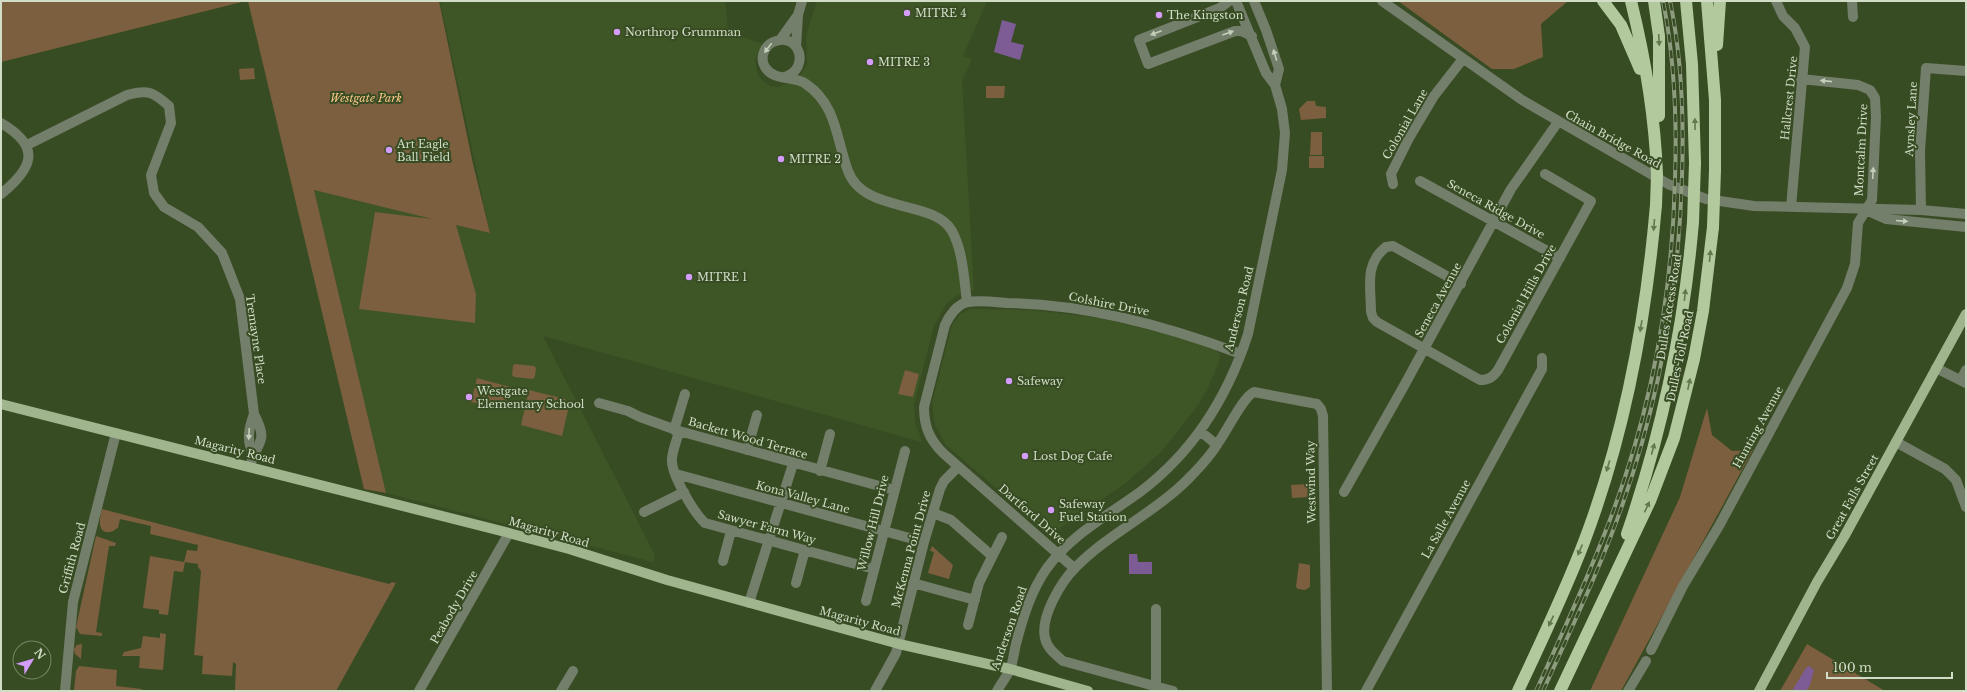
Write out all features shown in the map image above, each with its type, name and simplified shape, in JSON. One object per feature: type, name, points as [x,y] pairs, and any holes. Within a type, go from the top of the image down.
[{"type":"highway","points":[[1603,1],[1621,25],[1629,40],[1652,110]]},
{"type":"highway","points":[[1631,1],[1643,50],[1657,144]]},
{"type":"highway","points":[[1518,691],[1554,613],[1584,541],[1618,431],[1636,358],[1650,267],[1658,175],[1657,144],[1660,78],[1659,36],[1654,1]]},
{"type":"highway","name":"Dulles Access Road","points":[[1600,606],[1631,523],[1662,417],[1684,308],[1693,222],[1695,163],[1692,64],[1686,1]]},
{"type":"highway","name":"Dulles Toll Road","points":[[1560,691],[1650,500],[1674,438],[1686,395],[1697,345],[1713,227],[1715,170],[1715,100],[1707,1]]},
{"type":"highway","points":[[1715,100],[1720,1]]},
{"type":"main road","name":"Great Falls Street","points":[[1759,691],[1817,582],[1844,537],[1966,314]]},
{"type":"main road","name":"Magarity Road","points":[[1,404],[509,533],[749,603],[899,644],[1010,669],[1088,691]]},
{"type":"street","points":[[796,47],[798,15],[802,1]]},
{"type":"street","points":[[1230,1],[1220,8],[1139,40],[1148,64],[1235,31],[1241,31],[1252,36]]},
{"type":"street","name":"Anderson Road","points":[[997,691],[1010,669],[1023,620],[1037,584],[1059,554],[1086,528],[1140,492],[1177,459],[1200,431],[1222,396],[1241,354],[1248,334],[1284,154],[1284,122],[1275,85],[1266,73],[1252,36],[1236,1]]},
{"type":"street","name":"Anderson Road","points":[[1254,1],[1266,30],[1279,69],[1275,85]]},
{"type":"street","name":"Chain Bridge Road","points":[[1382,1],[1462,60],[1517,97],[1668,184],[1686,192],[1706,199],[1742,204],[1865,210],[1921,210],[1966,214]]},
{"type":"street","name":"Hallcrest Drive","points":[[1776,1],[1783,16],[1795,28],[1805,47],[1805,61],[1801,79],[1790,207]]},
{"type":"street","points":[[1852,1],[1853,17]]},
{"type":"street","points":[[780,40],[798,15]]},
{"type":"street","points":[[805,82],[775,76],[770,73],[764,64],[763,59],[766,48],[770,44],[780,40],[786,40],[796,47],[799,52],[799,64],[805,82],[822,98],[829,108],[836,124],[848,172],[858,186],[878,199],[931,215],[941,220],[951,230],[959,252],[967,302],[955,310],[945,325],[924,407],[924,417],[930,437],[936,446],[958,467]]},
{"type":"street","name":"Colonial Lane","points":[[1393,184],[1391,174],[1409,138],[1434,96],[1462,60]]},
{"type":"street","points":[[785,77],[794,72],[799,64]]},
{"type":"street","name":"Aynsley Lane","points":[[1921,210],[1920,151],[1926,68],[1966,71]]},
{"type":"street","name":"Montcalm Drive","points":[[1801,79],[1858,84],[1870,90],[1876,98],[1872,200],[1865,210]]},
{"type":"street","name":"Tremayne Place","points":[[27,145],[127,95],[143,91],[156,95],[169,106],[172,123],[151,175],[154,193],[164,207],[198,227],[222,253],[240,298],[254,414],[249,426],[248,444],[253,453],[250,466]]},
{"type":"street","name":"Seneca Avenue","points":[[1344,492],[1425,349],[1518,178],[1558,122]]},
{"type":"street","points":[[1,123],[13,130],[27,145],[28,166],[17,181],[1,194]]},
{"type":"street","name":"Colonial Hills Drive","points":[[1461,284],[1393,246],[1386,247],[1374,258],[1371,265],[1372,318],[1480,380],[1487,380],[1493,376],[1591,201],[1545,174]]},
{"type":"street","name":"Seneca Ridge Drive","points":[[1420,181],[1560,258]]},
{"type":"street","name":"Chain Bridge Road","points":[[1865,210],[1886,219],[1966,227]]},
{"type":"street","name":"Hunting Avenue","points":[[1651,650],[1683,586],[1719,526],[1847,288],[1855,264],[1858,223],[1865,210]]},
{"type":"street","name":"Colshire Drive","points":[[967,302],[1027,303],[1102,313],[1175,331],[1241,354]]},
{"type":"street","name":"La Salle Avenue","points":[[1366,691],[1542,369],[1542,358]]},
{"type":"street","points":[[1936,368],[1964,382],[1966,370]]},
{"type":"street","name":"Westwind Way","points":[[1173,691],[1063,660],[1051,652],[1045,639],[1044,624],[1060,588],[1074,568],[1099,546],[1167,499],[1191,476],[1217,445],[1244,399],[1254,392],[1317,404],[1321,409],[1323,416],[1327,691]]},
{"type":"street","name":"Sawyer Farm Way","points":[[685,394],[672,460],[684,492],[700,518],[705,523],[874,569]]},
{"type":"street","name":"Backett Wood Terrace","points":[[599,403],[628,411],[677,431],[793,464],[894,490]]},
{"type":"street","points":[[747,450],[757,415]]},
{"type":"street","points":[[1200,431],[1217,445]]},
{"type":"street","name":"Griffith Road","points":[[65,691],[73,602],[116,433]]},
{"type":"street","points":[[820,471],[830,434]]},
{"type":"street","points":[[1896,442],[1945,470],[1956,480],[1966,507]]},
{"type":"street","name":"Willow Hill Drive","points":[[866,601],[905,451]]},
{"type":"street","points":[[749,603],[793,464]]},
{"type":"street","name":"Dartford Drive","points":[[958,467],[1074,568]]},
{"type":"street","name":"McKenna Point Drive","points":[[875,691],[894,660],[924,542],[940,489],[944,481],[958,467]]},
{"type":"street","name":"Kona Valley Lane","points":[[676,474],[924,542]]},
{"type":"street","points":[[644,512],[684,492]]},
{"type":"street","points":[[932,513],[951,520],[992,556]]},
{"type":"street","points":[[723,561],[731,531]]},
{"type":"street","name":"Peabody Drive","points":[[420,691],[509,533]]},
{"type":"street","points":[[968,625],[979,583],[1002,537]]},
{"type":"street","points":[[796,583],[805,550]]},
{"type":"street","points":[[913,583],[975,600]]},
{"type":"street","points":[[1156,609],[1156,686]]},
{"type":"street","points":[[1628,691],[1646,661]]},
{"type":"street","points":[[561,691],[572,671]]},
{"type":"shaded area","points":[[440,1],[725,1],[728,31],[762,44],[755,60],[758,76],[769,86],[778,87],[793,81],[801,74],[807,64],[806,36],[817,1],[987,1],[963,56],[972,59],[962,80],[974,290],[958,295],[946,304],[934,326],[914,404],[915,423],[922,442],[543,336],[655,555],[653,562],[386,493],[314,190],[490,233]]},
{"type":"shaded area","points":[[1002,20],[1016,24],[1011,42],[1024,45],[1020,60],[994,52]]},
{"type":"shaded area","points":[[970,309],[1031,310],[1099,318],[1167,334],[1213,348],[1220,354],[1220,359],[1208,388],[1199,404],[1162,451],[1126,483],[1056,531],[1044,529],[946,445],[935,425],[932,403],[952,325],[959,315]]},
{"type":"shaded area","points":[[1129,554],[1137,554],[1138,562],[1152,562],[1152,574],[1129,574]]},
{"type":"shaded area","points":[[1809,666],[1814,670],[1810,685],[1806,691],[1792,691],[1806,668]]},
{"type":"green space","points":[[1,1],[246,1],[1,62]]},
{"type":"green space","name":"Westgate Park","points":[[248,1],[439,1],[473,164],[490,233],[456,225],[476,294],[475,323],[359,309],[375,212],[432,219],[314,190],[386,493],[364,489]]},
{"type":"green space","points":[[1398,1],[1568,1],[1541,24],[1543,57],[1514,69],[1492,69]]},
{"type":"green space","points":[[254,68],[255,79],[240,80],[239,69]]},
{"type":"green space","points":[[986,86],[1005,86],[1004,98],[986,98]]},
{"type":"green space","points":[[1307,101],[1315,101],[1316,106],[1326,107],[1326,118],[1301,120],[1299,109]]},
{"type":"green space","points":[[1311,132],[1322,132],[1322,155],[1310,155]]},
{"type":"green space","points":[[1309,156],[1324,156],[1324,168],[1309,168]]},
{"type":"green space","points":[[515,364],[534,366],[536,368],[533,379],[514,377],[512,375],[513,366]]},
{"type":"green space","points":[[905,370],[919,374],[913,397],[898,394]]},
{"type":"green space","points":[[477,378],[510,387],[504,410],[471,402]]},
{"type":"green space","points":[[529,390],[565,399],[569,406],[562,436],[521,425]]},
{"type":"green space","points":[[1707,408],[1712,435],[1732,451],[1753,450],[1621,691],[1590,691],[1680,497]]},
{"type":"green space","points":[[1309,484],[1310,497],[1292,498],[1291,485]]},
{"type":"green space","points":[[102,509],[389,584],[392,582],[396,583],[336,691],[235,691],[236,664],[233,662],[232,676],[202,674],[203,656],[194,655],[201,571],[198,564],[185,562],[183,572],[174,571],[168,615],[159,614],[159,610],[143,608],[150,556],[184,562],[187,550],[197,551],[198,545],[150,534],[151,526],[120,519],[118,528],[111,532],[106,532],[100,524]]},
{"type":"green space","points":[[96,536],[116,543],[115,546],[109,546],[96,632],[102,633],[102,636],[80,634],[76,627]]},
{"type":"green space","points":[[932,546],[953,565],[949,579],[928,573],[934,552],[930,551]]},
{"type":"green space","points":[[1299,563],[1310,565],[1310,587],[1305,590],[1298,589],[1296,587]]},
{"type":"green space","points":[[160,633],[166,634],[163,670],[139,668],[140,656],[122,656],[124,652],[141,648],[143,636],[160,638]]},
{"type":"green space","points":[[82,644],[81,659],[75,654],[74,649],[77,645]]},
{"type":"green space","points":[[1807,644],[1885,691],[1780,691]]},
{"type":"green space","points":[[79,666],[117,670],[116,686],[142,689],[142,691],[74,691],[76,671]]},
{"type":"railway","points":[[1536,691],[1590,571],[1606,530],[1635,445],[1656,358],[1669,270],[1676,158],[1673,68],[1663,1]]},
{"type":"railway","points":[[1543,691],[1575,621],[1623,503],[1647,423],[1665,342],[1677,259],[1683,154],[1680,66],[1670,1]]},
{"type":"place","name":"MITRE 4","points":[[907,13]]},
{"type":"place","name":"The Kingston","points":[[1159,15]]},
{"type":"place","name":"Northrop Grumman","points":[[617,32]]},
{"type":"place","name":"MITRE 3","points":[[870,62]]},
{"type":"place","name":"Art Eagle Ball Field","points":[[389,150]]},
{"type":"place","name":"MITRE 2","points":[[781,159]]},
{"type":"place","name":"MITRE 1","points":[[689,277]]},
{"type":"place","name":"Safeway","points":[[1009,381]]},
{"type":"place","name":"Westgate Elementary School","points":[[469,397]]},
{"type":"place","name":"Lost Dog Cafe","points":[[1025,456]]},
{"type":"place","name":"Safeway Fuel Station","points":[[1051,510]]}]
